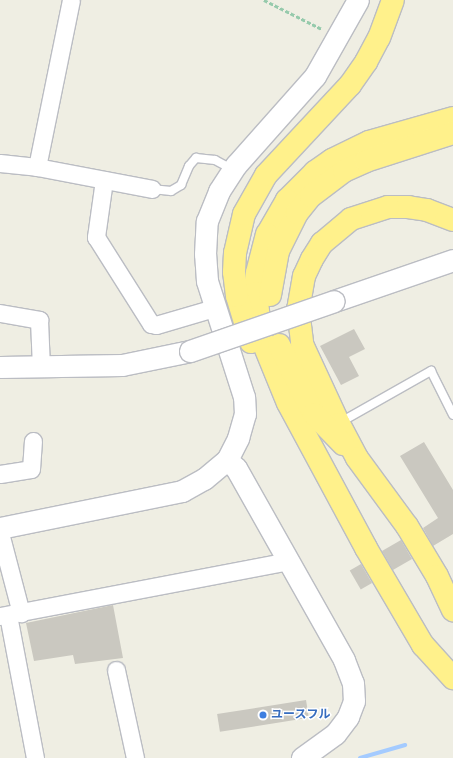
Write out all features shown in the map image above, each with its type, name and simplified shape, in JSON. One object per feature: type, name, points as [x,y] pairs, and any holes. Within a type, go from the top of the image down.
[{"type":"highway","points":[[393,0],[379,38],[366,62],[350,85],[266,175],[244,214],[239,234],[234,272],[242,319],[262,363],[288,402],[324,435],[357,458],[407,526],[437,576],[453,610]]},
{"type":"highway","points":[[288,402],[268,356],[256,314],[256,294],[260,259],[267,234],[276,216],[300,186],[332,160],[369,142],[453,118]]},
{"type":"highway","points":[[453,133],[381,156],[344,171],[311,196],[297,213],[286,232],[278,251],[270,289],[276,333],[297,384],[324,435],[366,548],[423,645],[453,678]]},
{"type":"highway","points":[[324,435],[309,362],[299,328],[300,293],[312,259],[336,229],[351,219],[369,211],[388,207],[408,207],[427,210],[453,220]]},
{"type":"street","points":[[37,167],[71,0]]},
{"type":"street","points":[[0,528],[182,491],[204,479],[227,460],[240,432],[245,414],[244,397],[214,308],[207,281],[205,254],[207,221],[219,191],[233,169],[315,76],[339,38],[358,0]]},
{"type":"street","points":[[0,163],[37,167],[152,189]]},
{"type":"street","points":[[104,180],[96,237],[151,324],[214,308]]},
{"type":"street","points":[[0,367],[122,365],[190,351],[453,260]]},
{"type":"street","points":[[0,313],[39,320],[41,367]]},
{"type":"street","points":[[0,474],[31,469],[33,441]]},
{"type":"street","points":[[227,460],[236,468],[287,562],[344,660],[353,683],[354,701],[348,717],[335,734],[302,758]]},
{"type":"street","points":[[0,533],[10,615],[35,758]]},
{"type":"street","points":[[10,615],[287,562]]},
{"type":"street","points":[[116,670],[135,758]]},
{"type":"lane","points":[[152,189],[171,191],[181,185],[189,166],[196,158],[215,160],[233,169]]},
{"type":"lane","points":[[324,435],[431,371],[453,415]]},
{"type":"path","points":[[264,0],[339,38]]},
{"type":"building","points":[[354,329],[365,349],[349,357],[359,376],[341,385],[320,346]]},
{"type":"building","points":[[424,442],[453,490],[453,534],[433,546],[423,528],[438,518],[400,456]]},
{"type":"building","points":[[401,540],[412,559],[393,570],[382,551]]},
{"type":"building","points":[[361,564],[372,583],[361,590],[350,570]]},
{"type":"building","points":[[113,605],[123,658],[75,664],[73,655],[34,661],[26,623]]},
{"type":"building","name":"ユースフル","points":[[306,700],[309,718],[220,732],[217,714]]},
{"type":"waterway","points":[[360,758],[405,745]]},
{"type":"place","name":"ユースフル","points":[[263,715]]}]
